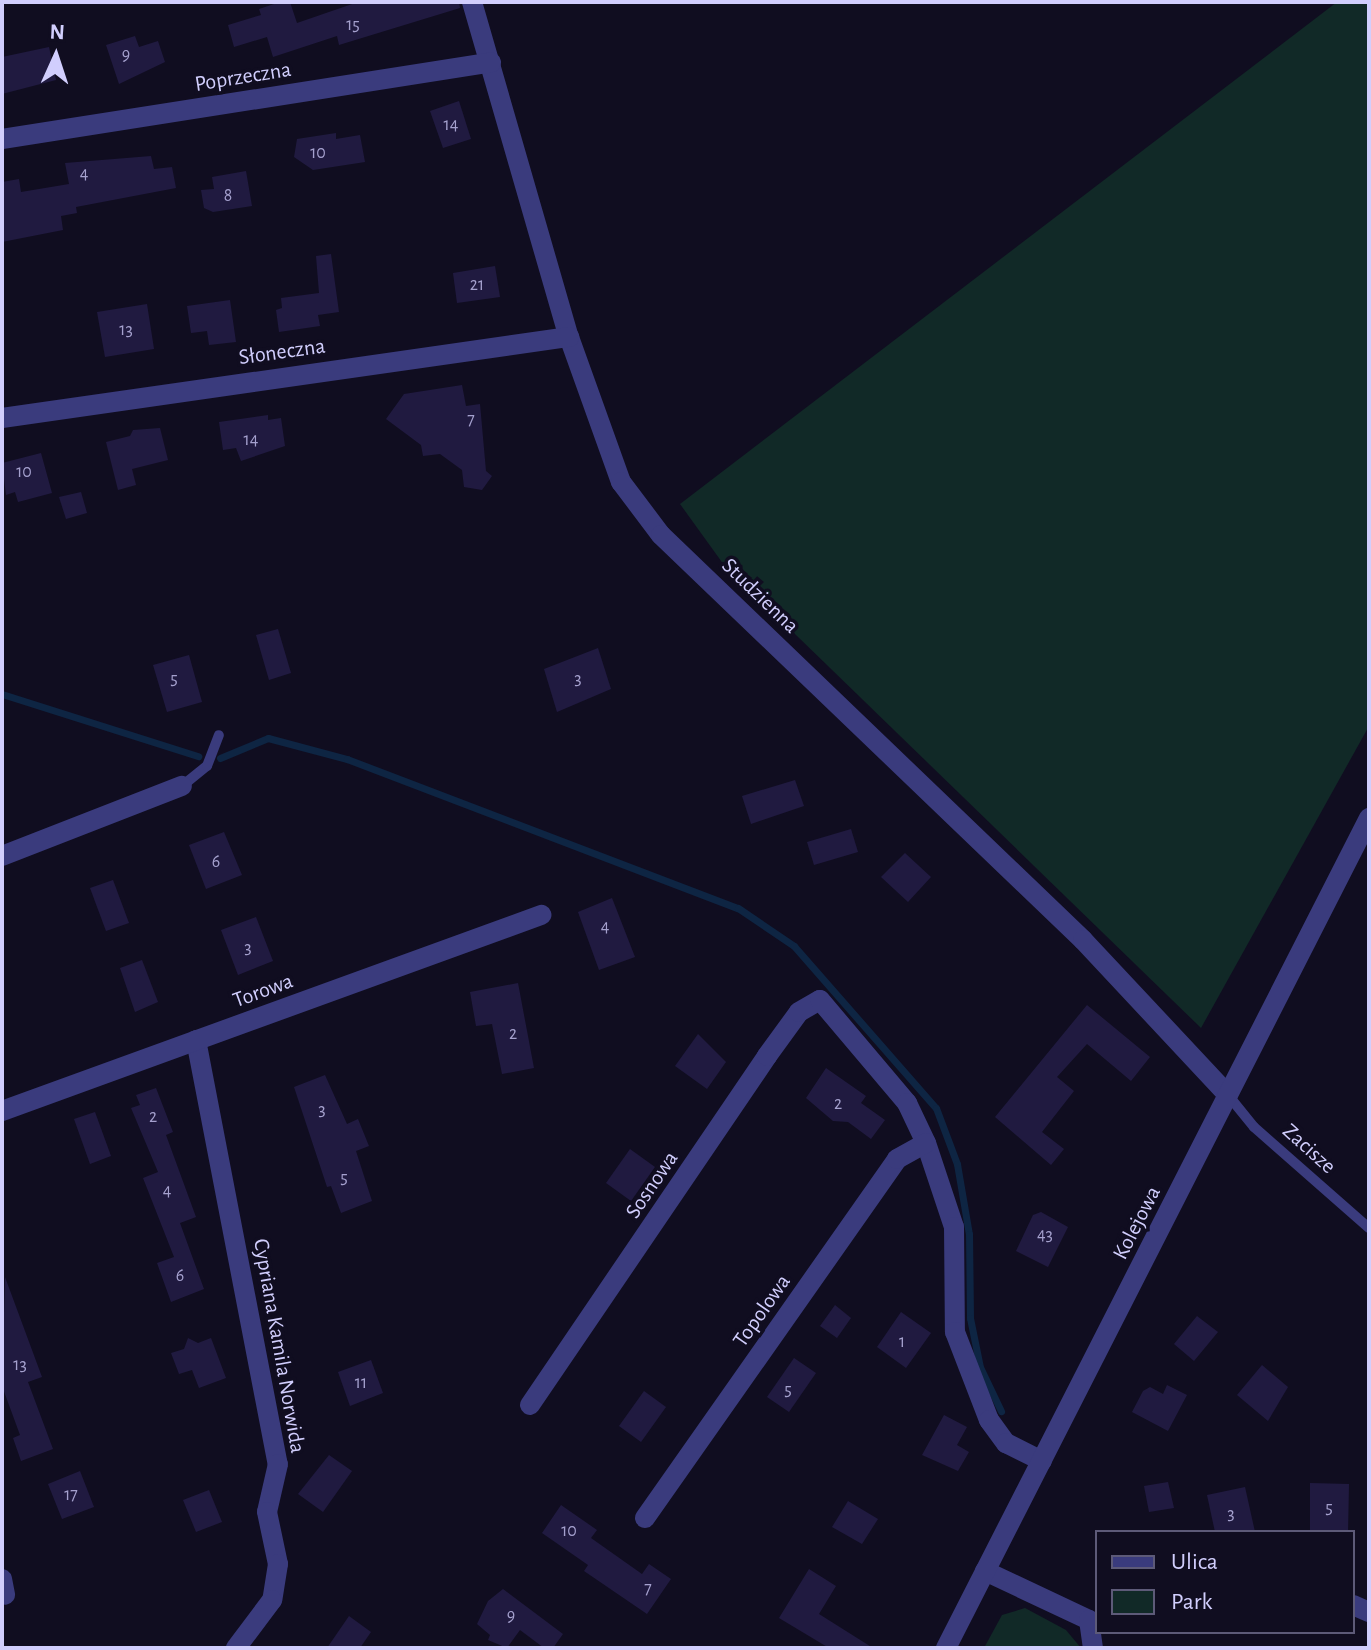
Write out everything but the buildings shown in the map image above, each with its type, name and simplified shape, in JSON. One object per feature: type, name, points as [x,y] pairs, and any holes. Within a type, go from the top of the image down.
[{"type":"street","name":"Studzienna","points":[[472,2],[569,337],[621,482],[661,535],[1083,940],[1228,1095]]},
{"type":"street","name":"Poprzeczna","points":[[2,139],[491,62]]},
{"type":"street","name":"Słoneczna","points":[[2,418],[569,337]]},
{"type":"street","points":[[2,856],[182,786]]},
{"type":"street","name":"Kolejowa","points":[[946,1648],[1369,818]]},
{"type":"street","name":"Torowa","points":[[2,1111],[541,915]]},
{"type":"street","name":"Sosnowa","points":[[530,1405],[799,1012],[820,1000],[907,1103],[926,1143]]},
{"type":"street","name":"Cypriana Kamila Norwida","points":[[196,1040],[278,1464],[267,1512],[278,1564],[272,1600],[236,1648]]},
{"type":"street","points":[[926,1143],[954,1227],[955,1332],[989,1420],[1006,1443],[1042,1461]]},
{"type":"street","name":"Topolowa","points":[[645,1518],[897,1159],[926,1143]]},
{"type":"street","points":[[985,1571],[1093,1620],[1093,1648]]},
{"type":"lane","points":[[182,786],[207,766],[219,735]]},
{"type":"lane","name":"Zacisze","points":[[1228,1095],[1254,1127],[1369,1228]]},
{"type":"green space","points":[[1337,2],[1369,2],[1369,726],[1201,1028],[724,565],[680,504]]},
{"type":"green space","points":[[1025,1608],[1066,1630],[1081,1648],[984,1648],[1002,1615]]},
{"type":"waterway","points":[[2,694],[198,756]]},
{"type":"waterway","points":[[220,758],[268,738],[347,759],[738,908],[794,946],[936,1108],[957,1164],[969,1234],[970,1318],[980,1367],[1001,1411]]}]
